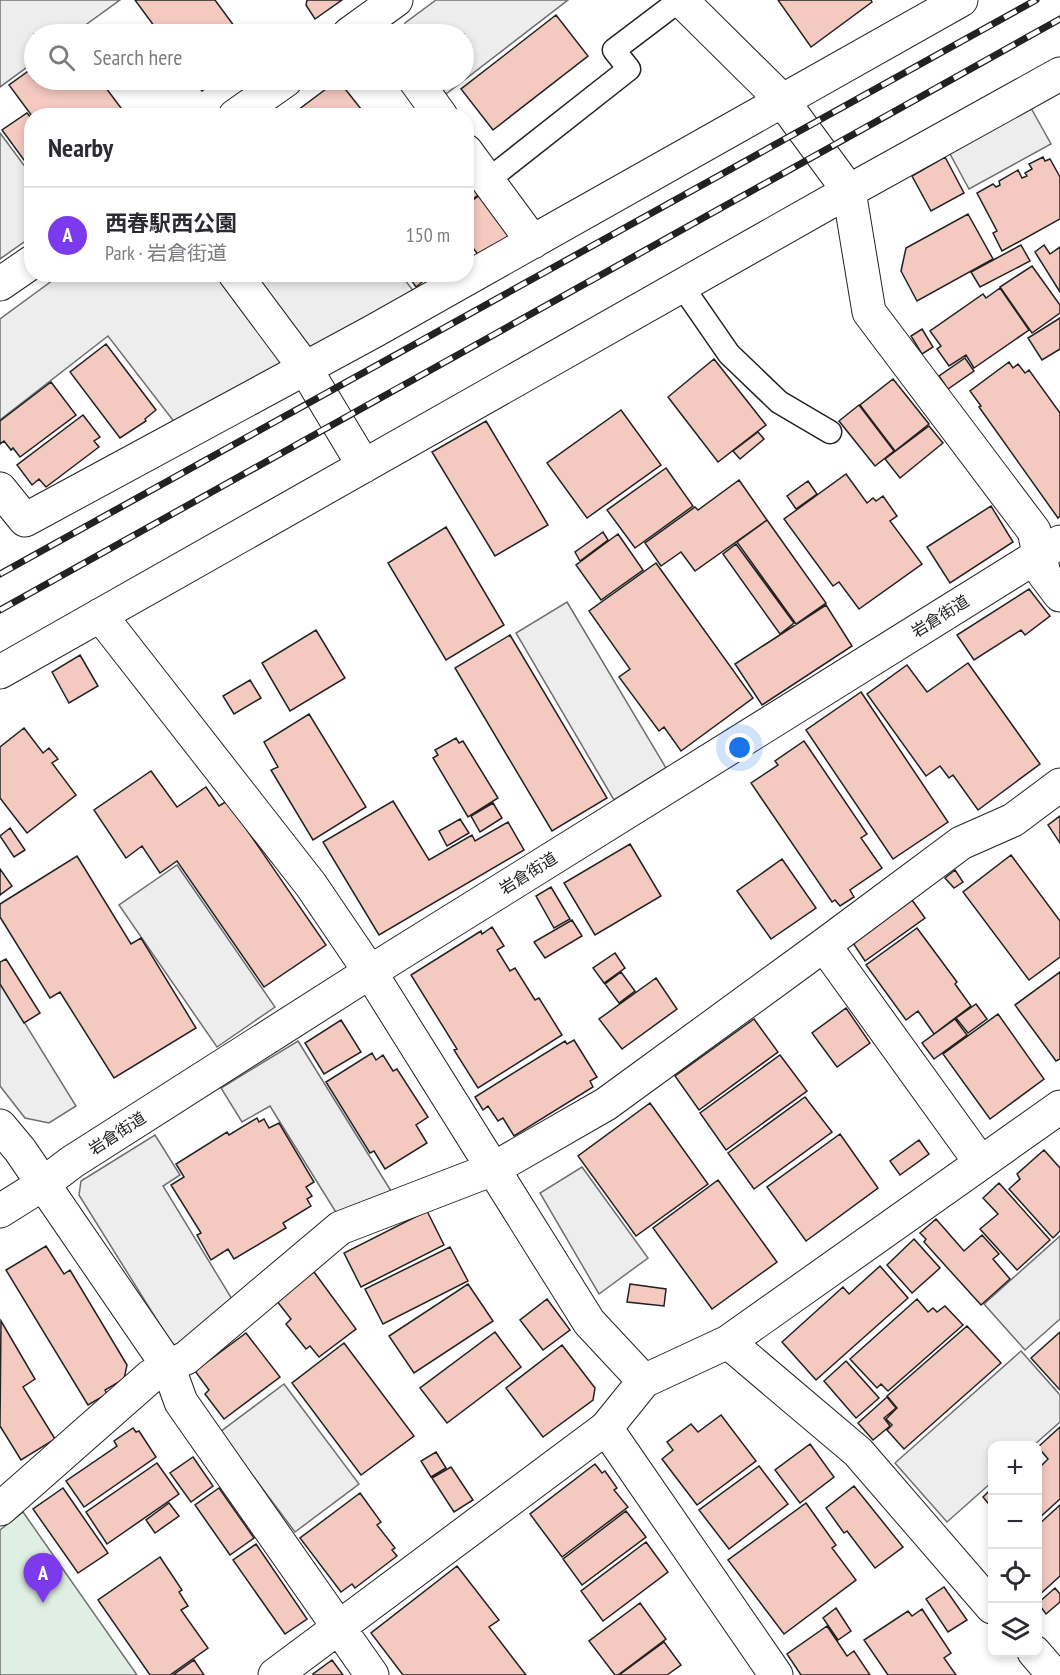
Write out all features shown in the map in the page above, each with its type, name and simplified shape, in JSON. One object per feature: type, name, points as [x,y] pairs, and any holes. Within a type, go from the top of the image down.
[{"type":"street","points":[[680,0],[782,100],[849,191],[869,312],[1034,531],[1050,548],[1044,574],[1060,595]]},
{"type":"street","points":[[474,275],[782,100],[940,5]]},
{"type":"street","points":[[0,672],[1060,74]]},
{"type":"street","points":[[246,108],[272,90]]},
{"type":"street","points":[[422,90],[435,108]]},
{"type":"street","points":[[474,162],[533,242]]},
{"type":"street","points":[[0,284],[24,268]]},
{"type":"street","points":[[241,282],[305,368],[364,466]]},
{"type":"street","points":[[0,489],[25,520],[461,282]]},
{"type":"street","name":"岩倉街道","points":[[0,1211],[43,1184],[72,1162],[370,972],[1050,548]]},
{"type":"street","points":[[100,615],[311,885],[370,972],[589,1322],[644,1381]]},
{"type":"street","points":[[0,1509],[151,1376],[186,1358],[340,1228],[493,1169],[606,1104],[961,843],[1013,820],[1060,785]]},
{"type":"street","points":[[824,945],[981,1163]]},
{"type":"street","points":[[275,1675],[606,1428],[644,1381],[728,1342],[981,1163],[1057,1115]]},
{"type":"street","points":[[0,1126],[43,1184],[168,1366],[181,1402],[372,1675]]},
{"type":"street","points":[[728,1342],[858,1452],[990,1603]]},
{"type":"street","points":[[606,1428],[776,1675]]},
{"type":"street","points":[[1038,1657],[1054,1675]]},
{"type":"lane","points":[[488,180],[629,69],[614,50],[680,0]]},
{"type":"lane","points":[[681,286],[729,354],[779,402],[830,432]]},
{"type":"green space","points":[[23,1512],[137,1675],[0,1675],[0,1530]]},
{"type":"shaded area","points":[[0,0],[120,0],[87,24],[24,24],[24,69],[0,87]]},
{"type":"shaded area","points":[[436,0],[568,0],[474,72],[474,24],[405,23]]},
{"type":"shaded area","points":[[1031,108],[1051,144],[969,189],[949,152]]},
{"type":"shaded area","points":[[0,133],[24,165],[24,242],[0,259]]},
{"type":"shaded area","points":[[50,282],[222,282],[287,369],[179,428],[108,336],[0,420],[0,319]]},
{"type":"shaded area","points":[[257,282],[406,282],[415,293],[310,351]]},
{"type":"shaded area","points":[[567,602],[666,768],[614,800],[516,633]]},
{"type":"shaded area","points":[[177,865],[275,1007],[217,1047],[119,905]]},
{"type":"shaded area","points":[[0,983],[76,1106],[49,1123],[25,1118],[0,1086]]},
{"type":"shaded area","points":[[298,1041],[391,1191],[337,1214],[270,1106],[242,1122],[221,1088]]},
{"type":"shaded area","points":[[155,1135],[180,1175],[163,1186],[232,1299],[175,1349],[79,1195],[81,1181]]},
{"type":"shaded area","points":[[582,1167],[648,1258],[599,1294],[540,1193]]},
{"type":"shaded area","points":[[1060,1236],[1060,1319],[1025,1350],[984,1304]]},
{"type":"shaded area","points":[[1021,1351],[1060,1395],[1060,1422],[1039,1441],[988,1441],[988,1486],[947,1522],[895,1463]]},
{"type":"shaded area","points":[[284,1384],[359,1484],[295,1532],[220,1432]]},
{"type":"building","points":[[135,0],[215,0],[233,24],[153,24]]},
{"type":"building","points":[[307,0],[342,0],[315,19],[306,5]]},
{"type":"building","points":[[778,0],[871,0],[872,2],[811,47]]},
{"type":"building","points":[[556,15],[588,56],[493,130],[462,90],[474,90],[474,79]]},
{"type":"building","points":[[24,74],[24,90],[108,90],[121,108],[26,108],[9,85]]},
{"type":"building","points":[[325,90],[346,90],[360,108],[301,108]]},
{"type":"building","points":[[24,115],[24,160],[2,130]]},
{"type":"building","points":[[945,157],[964,193],[931,211],[912,176]]},
{"type":"building","points":[[1043,157],[1045,161],[1050,159],[1060,177],[1060,219],[1002,251],[993,233],[997,231],[977,193],[993,184],[996,187],[1000,185],[999,181],[1018,170],[1022,178],[1027,176],[1025,173],[1032,169],[1029,164]]},
{"type":"building","points":[[474,184],[481,193],[474,198]]},
{"type":"building","points":[[480,195],[511,234],[480,257],[474,249],[474,199]]},
{"type":"building","points":[[968,214],[993,259],[917,301],[901,271],[906,248]]},
{"type":"building","points":[[1021,245],[1030,261],[980,287],[971,272]]},
{"type":"building","points":[[1044,245],[1050,254],[1060,247],[1060,292],[1035,252]]},
{"type":"building","points":[[1032,266],[1060,305],[1060,313],[1032,333],[1000,287]]},
{"type":"building","points":[[413,282],[422,282],[416,287]]},
{"type":"building","points":[[1000,288],[1029,330],[974,368],[966,355],[949,366],[937,349],[941,346],[930,331],[983,294],[986,298]]},
{"type":"building","points":[[1060,318],[1060,349],[1042,360],[1028,338]]},
{"type":"building","points":[[922,329],[933,347],[922,354],[911,336]]},
{"type":"building","points":[[106,344],[156,410],[145,419],[146,421],[120,438],[70,372]]},
{"type":"building","points":[[965,358],[974,371],[948,389],[939,376]]},
{"type":"building","points":[[714,359],[766,425],[718,462],[668,397]]},
{"type":"building","points":[[1009,362],[1013,368],[1018,364],[1025,373],[1029,370],[1060,413],[1060,516],[1058,518],[970,391]]},
{"type":"building","points":[[893,379],[929,424],[895,451],[860,405]]},
{"type":"building","points":[[51,382],[76,415],[20,457],[4,441],[0,444],[0,421]]},
{"type":"building","points":[[859,405],[894,451],[875,466],[839,421]]},
{"type":"building","points":[[621,410],[661,465],[587,518],[547,463]]},
{"type":"building","points":[[83,415],[100,437],[94,441],[99,447],[46,487],[39,479],[32,485],[17,465]]},
{"type":"building","points":[[486,421],[548,525],[495,556],[432,452]]},
{"type":"building","points":[[929,426],[943,443],[900,478],[885,459]]},
{"type":"building","points":[[758,432],[764,439],[740,459],[733,451]]},
{"type":"building","points":[[666,468],[693,506],[635,548],[607,510]]},
{"type":"building","points":[[846,474],[867,503],[873,498],[876,501],[883,496],[897,516],[890,521],[922,564],[859,609],[839,582],[833,586],[784,519]]},
{"type":"building","points":[[739,480],[767,520],[695,571],[681,552],[661,566],[645,543],[695,507],[698,510]]},
{"type":"building","points":[[808,481],[817,494],[796,509],[787,496]]},
{"type":"building","points":[[991,506],[1013,542],[950,583],[927,547]]},
{"type":"building","points":[[767,520],[826,603],[796,624],[737,542]]},
{"type":"building","points":[[446,527],[504,625],[446,660],[388,563]]},
{"type":"building","points":[[603,532],[608,540],[580,561],[575,552]]},
{"type":"building","points":[[618,534],[643,570],[601,600],[576,565]]},
{"type":"building","points":[[736,544],[794,623],[780,634],[723,554]]},
{"type":"building","points":[[656,563],[753,698],[681,751],[664,727],[659,731],[619,677],[630,669],[589,611]]},
{"type":"building","points":[[1029,589],[1050,616],[1025,635],[1021,630],[974,660],[957,635]]},
{"type":"building","points":[[826,605],[852,646],[762,705],[735,664]]},
{"type":"building","points":[[316,630],[345,678],[290,711],[262,663]]},
{"type":"building","points":[[510,635],[607,798],[552,831],[455,668]]},
{"type":"building","points":[[80,655],[98,686],[69,703],[52,672]]},
{"type":"building","points":[[968,663],[1040,764],[978,810],[953,775],[949,778],[940,766],[926,776],[867,694],[907,665],[927,692]]},
{"type":"building","points":[[250,680],[261,698],[234,714],[223,696]]},
{"type":"building","points":[[861,692],[948,822],[893,859],[806,730]]},
{"type":"building","points":[[309,714],[366,807],[313,840],[271,770],[278,767],[264,742]]},
{"type":"building","points":[[24,728],[43,753],[49,748],[58,759],[52,763],[76,795],[27,833],[0,798],[0,747]]},
{"type":"building","points":[[456,738],[459,743],[463,741],[498,798],[468,817],[433,758],[438,755],[435,750]]},
{"type":"building","points":[[804,741],[867,834],[861,838],[882,868],[850,890],[854,897],[840,906],[835,900],[832,902],[751,783],[778,765],[775,761]]},
{"type":"building","points":[[151,771],[177,807],[206,787],[219,806],[227,801],[326,945],[264,987],[177,861],[160,873],[142,846],[126,858],[94,810]]},
{"type":"building","points":[[393,801],[429,860],[472,835],[475,841],[508,822],[524,850],[379,935],[323,842]]},
{"type":"building","points":[[493,803],[502,818],[480,832],[471,816]]},
{"type":"building","points":[[1060,816],[1060,843],[1048,825]]},
{"type":"building","points":[[460,819],[469,833],[447,846],[439,831]]},
{"type":"building","points":[[10,828],[25,850],[14,857],[0,836]]},
{"type":"building","points":[[630,844],[661,896],[595,935],[564,883]]},
{"type":"building","points":[[1011,855],[1060,921],[1060,957],[1029,980],[963,892]]},
{"type":"building","points":[[77,856],[131,944],[141,938],[196,1028],[114,1078],[60,992],[50,998],[0,917],[0,904]]},
{"type":"building","points":[[782,859],[816,908],[771,939],[737,891]]},
{"type":"building","points":[[0,869],[12,886],[0,895]]},
{"type":"building","points":[[955,870],[963,882],[954,888],[945,878]]},
{"type":"building","points":[[551,887],[570,919],[554,928],[536,896]]},
{"type":"building","points":[[912,900],[925,918],[865,961],[853,943]]},
{"type":"building","points":[[572,920],[582,936],[545,958],[534,942]]},
{"type":"building","points":[[492,927],[504,946],[497,950],[510,971],[515,968],[535,1000],[539,998],[562,1035],[478,1088],[454,1050],[457,1049],[411,975],[481,931],[482,934]]},
{"type":"building","points":[[917,928],[957,982],[955,984],[971,1006],[934,1034],[918,1011],[906,1020],[866,965]]},
{"type":"building","points":[[615,953],[625,968],[604,983],[593,968]]},
{"type":"building","points":[[6,959],[40,1013],[24,1023],[0,984],[0,962]]},
{"type":"building","points":[[621,972],[635,991],[619,1003],[605,984]]},
{"type":"building","points":[[1060,972],[1060,1059],[1056,1061],[1015,1005]]},
{"type":"building","points":[[656,978],[677,1009],[622,1049],[599,1019]]},
{"type":"building","points":[[976,1004],[987,1019],[968,1033],[956,1018]]},
{"type":"building","points":[[846,1008],[870,1043],[837,1067],[812,1033]]},
{"type":"building","points":[[998,1014],[1044,1079],[990,1119],[943,1054]]},
{"type":"building","points":[[754,1019],[778,1052],[699,1110],[675,1076]]},
{"type":"building","points":[[955,1019],[967,1035],[934,1059],[922,1043]]},
{"type":"building","points":[[341,1020],[361,1052],[324,1074],[305,1043]]},
{"type":"building","points":[[574,1040],[597,1077],[590,1081],[593,1087],[514,1136],[503,1118],[498,1121],[488,1106],[483,1110],[475,1097],[565,1041],[567,1044]]},
{"type":"building","points":[[372,1053],[376,1060],[383,1055],[393,1071],[397,1069],[428,1117],[416,1125],[427,1143],[385,1169],[374,1151],[370,1153],[326,1082]]},
{"type":"building","points":[[780,1055],[807,1091],[726,1150],[700,1113]]},
{"type":"building","points":[[805,1097],[832,1132],[754,1189],[728,1153]]},
{"type":"building","points":[[650,1103],[708,1184],[636,1236],[578,1156]]},
{"type":"building","points":[[257,1118],[259,1122],[264,1119],[269,1128],[279,1123],[314,1182],[306,1187],[312,1196],[307,1199],[311,1206],[283,1223],[286,1228],[234,1259],[228,1249],[211,1260],[197,1235],[201,1233],[171,1185],[184,1177],[176,1164],[227,1132],[229,1135]]},
{"type":"building","points":[[840,1134],[878,1188],[806,1241],[767,1187]]},
{"type":"building","points":[[919,1140],[929,1154],[900,1175],[890,1161]]},
{"type":"building","points":[[1044,1150],[1060,1168],[1060,1231],[1053,1238],[1009,1189],[1020,1179],[1017,1174]]},
{"type":"building","points":[[718,1180],[777,1262],[712,1309],[653,1228]]},
{"type":"building","points":[[999,1183],[1050,1240],[1017,1270],[980,1229],[998,1214],[983,1198]]},
{"type":"building","points":[[427,1211],[444,1245],[361,1287],[344,1253]]},
{"type":"building","points":[[936,1219],[964,1251],[982,1235],[999,1254],[993,1259],[1010,1279],[981,1305],[924,1242],[926,1239],[920,1233]]},
{"type":"building","points":[[914,1239],[940,1268],[912,1293],[887,1265]]},
{"type":"building","points":[[46,1246],[64,1274],[70,1270],[127,1365],[124,1379],[105,1390],[107,1394],[88,1405],[6,1270]]},
{"type":"building","points":[[450,1247],[468,1281],[383,1324],[365,1289]]},
{"type":"building","points":[[880,1266],[908,1298],[816,1380],[782,1342],[843,1287],[849,1294]]},
{"type":"building","points":[[314,1272],[356,1329],[319,1357],[310,1346],[306,1349],[286,1324],[291,1319],[276,1300]]},
{"type":"building","points":[[468,1284],[493,1321],[414,1373],[389,1336]]},
{"type":"building","points":[[630,1284],[666,1289],[664,1306],[627,1302]]},
{"type":"building","points":[[547,1299],[570,1330],[543,1350],[520,1320]]},
{"type":"building","points":[[917,1299],[928,1312],[933,1308],[937,1312],[945,1306],[963,1325],[888,1391],[881,1384],[877,1388],[850,1359]]},
{"type":"building","points":[[1,1321],[35,1379],[23,1387],[55,1439],[21,1460],[0,1426]]},
{"type":"building","points":[[967,1326],[1001,1363],[904,1449],[887,1430],[892,1425],[886,1419],[897,1408],[887,1396]]},
{"type":"building","points":[[495,1332],[521,1367],[447,1423],[420,1388]]},
{"type":"building","points":[[1060,1332],[1060,1390],[1031,1358]]},
{"type":"building","points":[[246,1333],[280,1377],[224,1419],[205,1394],[209,1390],[195,1371]]},
{"type":"building","points":[[344,1343],[414,1436],[361,1475],[292,1383]]},
{"type":"building","points":[[562,1345],[595,1388],[593,1400],[543,1437],[506,1388]]},
{"type":"building","points":[[846,1361],[879,1398],[856,1418],[824,1381]]},
{"type":"building","points":[[887,1397],[896,1408],[884,1418],[890,1426],[873,1440],[858,1423]]},
{"type":"building","points":[[721,1415],[756,1461],[697,1505],[662,1459],[673,1450],[667,1442],[691,1424],[698,1432]]},
{"type":"building","points":[[1060,1427],[1060,1499],[1042,1515],[1042,1465],[1048,1459],[1042,1452],[1042,1443]]},
{"type":"building","points":[[133,1428],[136,1432],[139,1431],[156,1457],[84,1507],[66,1481],[117,1446],[114,1441]]},
{"type":"building","points":[[810,1444],[834,1477],[800,1503],[775,1470]]},
{"type":"building","points":[[436,1452],[446,1468],[431,1477],[421,1461]]},
{"type":"building","points":[[193,1457],[213,1486],[191,1502],[170,1473]]},
{"type":"building","points":[[157,1463],[179,1494],[107,1544],[86,1512]]},
{"type":"building","points":[[595,1464],[602,1473],[605,1471],[617,1488],[614,1490],[628,1507],[562,1557],[530,1514]]},
{"type":"building","points":[[759,1466],[788,1504],[729,1549],[699,1510]]},
{"type":"building","points":[[451,1467],[473,1500],[454,1512],[432,1478]]},
{"type":"building","points":[[854,1486],[903,1547],[875,1568],[847,1531],[844,1533],[826,1508]]},
{"type":"building","points":[[63,1488],[108,1553],[78,1573],[33,1509]]},
{"type":"building","points":[[219,1488],[254,1538],[230,1555],[195,1505]]},
{"type":"building","points":[[988,1492],[988,1503],[983,1497]]},
{"type":"building","points":[[360,1493],[381,1522],[377,1525],[395,1548],[392,1550],[397,1556],[355,1588],[352,1584],[341,1592],[300,1538]]},
{"type":"building","points":[[169,1503],[179,1516],[155,1533],[146,1520]]},
{"type":"building","points":[[806,1503],[836,1545],[832,1548],[856,1580],[784,1634],[728,1560]]},
{"type":"building","points":[[1060,1505],[1060,1576],[1042,1592],[1042,1549],[1042,1521]]},
{"type":"building","points":[[626,1511],[646,1537],[582,1585],[563,1559]]},
{"type":"building","points":[[646,1542],[668,1572],[603,1621],[581,1591]]},
{"type":"building","points":[[256,1544],[307,1619],[285,1634],[233,1560]]},
{"type":"building","points":[[160,1557],[182,1590],[179,1592],[188,1606],[181,1610],[208,1648],[170,1675],[150,1675],[98,1600]]},
{"type":"building","points":[[457,1566],[499,1620],[489,1627],[526,1675],[403,1675],[371,1633]]},
{"type":"building","points":[[944,1587],[967,1620],[948,1632],[926,1599]]},
{"type":"building","points":[[1055,1588],[1060,1594],[1060,1602],[1046,1614],[1042,1608],[1042,1599]]},
{"type":"building","points":[[640,1603],[666,1639],[615,1675],[589,1641]]},
{"type":"building","points":[[836,1608],[851,1631],[838,1640],[823,1618]]},
{"type":"building","points":[[922,1609],[951,1653],[944,1658],[956,1675],[888,1675],[864,1640],[908,1611],[912,1616]]},
{"type":"building","points":[[827,1626],[847,1656],[854,1651],[870,1675],[801,1675],[787,1654]]},
{"type":"building","points":[[664,1642],[681,1665],[667,1675],[619,1675]]},
{"type":"building","points":[[194,1660],[204,1675],[173,1675]]},
{"type":"building","points":[[332,1660],[343,1675],[313,1675],[313,1674]]},
{"type":"railway","points":[[0,574],[1036,0]]},
{"type":"railway","points":[[0,610],[1060,19]]},
{"type":"place","name":"西春駅西公園","points":[[43,1603]]}]
